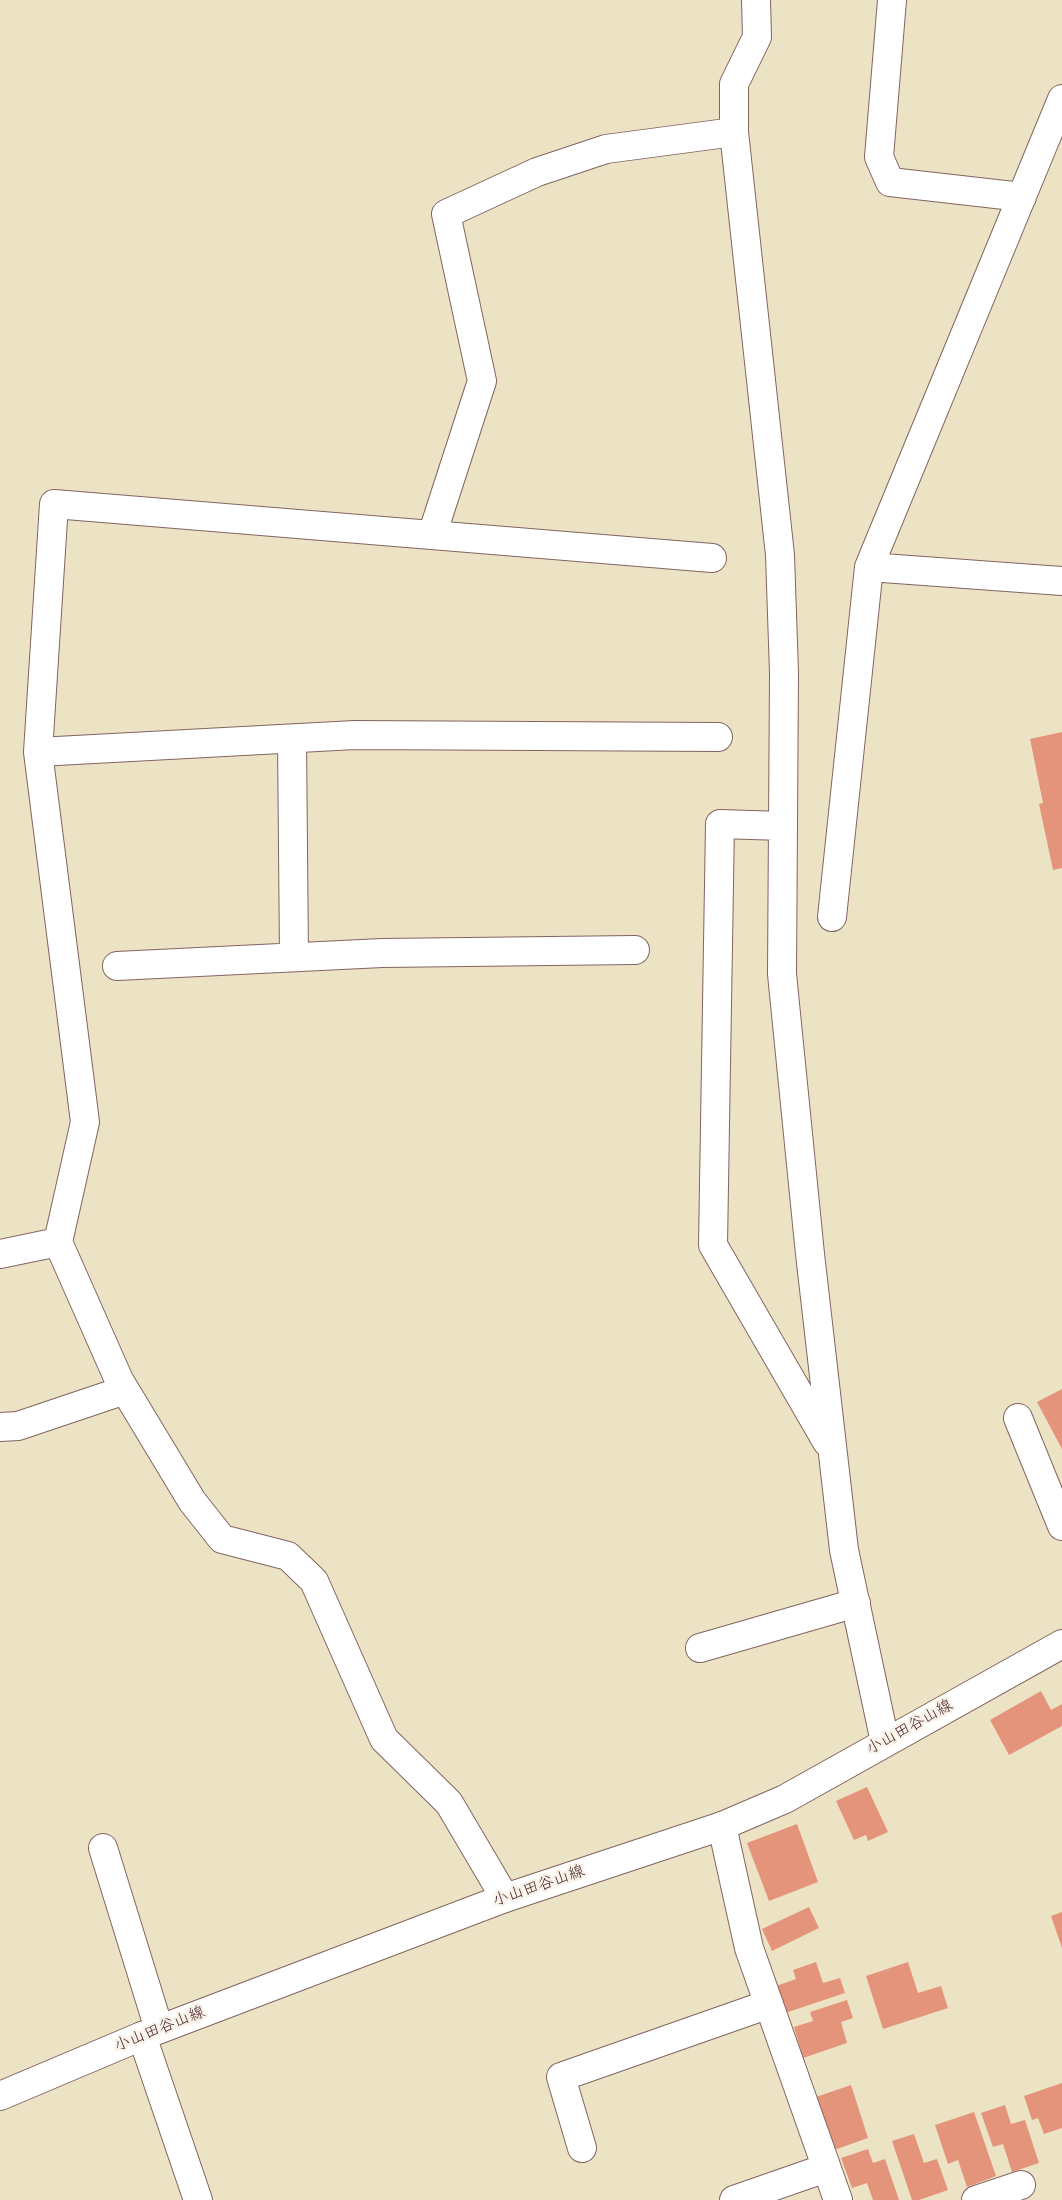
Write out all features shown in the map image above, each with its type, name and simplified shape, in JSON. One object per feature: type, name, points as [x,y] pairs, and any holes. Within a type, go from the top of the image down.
[{"type":"street","points":[[756,0],[757,37],[734,84],[734,132],[780,555],[784,673],[782,974],[844,1550],[885,1742]]},
{"type":"street","points":[[892,0],[879,157],[890,182],[1022,197]]},
{"type":"street","points":[[832,917],[869,567],[1062,99]]},
{"type":"street","points":[[432,535],[482,380],[446,214],[537,172],[606,149],[734,132]]},
{"type":"street","points":[[506,1898],[449,1803],[384,1739],[314,1580],[288,1556],[222,1538],[192,1502],[125,1390],[58,1242],[85,1122],[38,752],[54,504],[712,558]]},
{"type":"street","points":[[869,567],[1062,581]]},
{"type":"street","points":[[38,752],[355,735],[718,737]]},
{"type":"street","points":[[292,739],[294,957]]},
{"type":"street","points":[[783,826],[720,824],[713,1244],[833,1452]]},
{"type":"street","points":[[117,966],[382,952],[635,950]]},
{"type":"street","points":[[0,1254],[58,1242]]},
{"type":"street","points":[[0,1428],[18,1426],[125,1390]]},
{"type":"street","points":[[1018,1418],[1062,1526]]},
{"type":"street","points":[[700,1648],[856,1603]]},
{"type":"street","name":"小山田谷山線","points":[[0,2096],[151,2032],[506,1898],[722,1826],[785,1799],[1062,1644]]},
{"type":"street","points":[[722,1826],[749,1948],[838,2200]]},
{"type":"street","points":[[103,1848],[151,2032],[198,2200]]},
{"type":"street","points":[[582,2148],[561,2078],[769,2004]]},
{"type":"street","points":[[734,2200],[826,2168]]},
{"type":"street","points":[[976,2200],[1021,2185]]},
{"type":"building","points":[[1062,732],[1062,868],[1053,870],[1039,804],[1043,803],[1030,739]]},
{"type":"building","points":[[1062,1389],[1062,1449],[1037,1402]]},
{"type":"building","points":[[1041,1691],[1051,1710],[1062,1704],[1062,1726],[1009,1755],[990,1720]]},
{"type":"building","points":[[867,1787],[888,1832],[868,1841],[866,1835],[854,1840],[836,1801]]},
{"type":"building","points":[[797,1824],[818,1882],[769,1901],[747,1843]]},
{"type":"building","points":[[809,1907],[819,1928],[772,1951],[762,1929]]},
{"type":"building","points":[[1062,1912],[1062,1948],[1051,1916]]},
{"type":"building","points":[[816,1962],[823,1983],[840,1978],[845,1993],[785,2013],[776,1986],[796,1979],[793,1970]]},
{"type":"building","points":[[908,1962],[918,1993],[941,1986],[948,2008],[883,2029],[866,1976]]},
{"type":"building","points":[[847,2000],[853,2018],[841,2022],[847,2043],[803,2058],[794,2027],[813,2021],[810,2012]]},
{"type":"building","points":[[1062,2083],[1062,2128],[1044,2134],[1038,2118],[1032,2120],[1024,2096]]},
{"type":"building","points":[[851,2085],[868,2138],[834,2150],[816,2097]]},
{"type":"building","points":[[1005,2105],[1011,2124],[1025,2120],[1039,2163],[1012,2172],[1003,2144],[993,2147],[981,2113]]},
{"type":"building","points":[[974,2112],[996,2176],[967,2187],[958,2160],[948,2164],[935,2125]]},
{"type":"building","points":[[914,2134],[924,2163],[937,2159],[948,2190],[919,2200],[912,2200],[892,2141]]},
{"type":"building","points":[[868,2149],[873,2163],[885,2159],[899,2200],[873,2200],[867,2183],[852,2188],[841,2158]]}]
